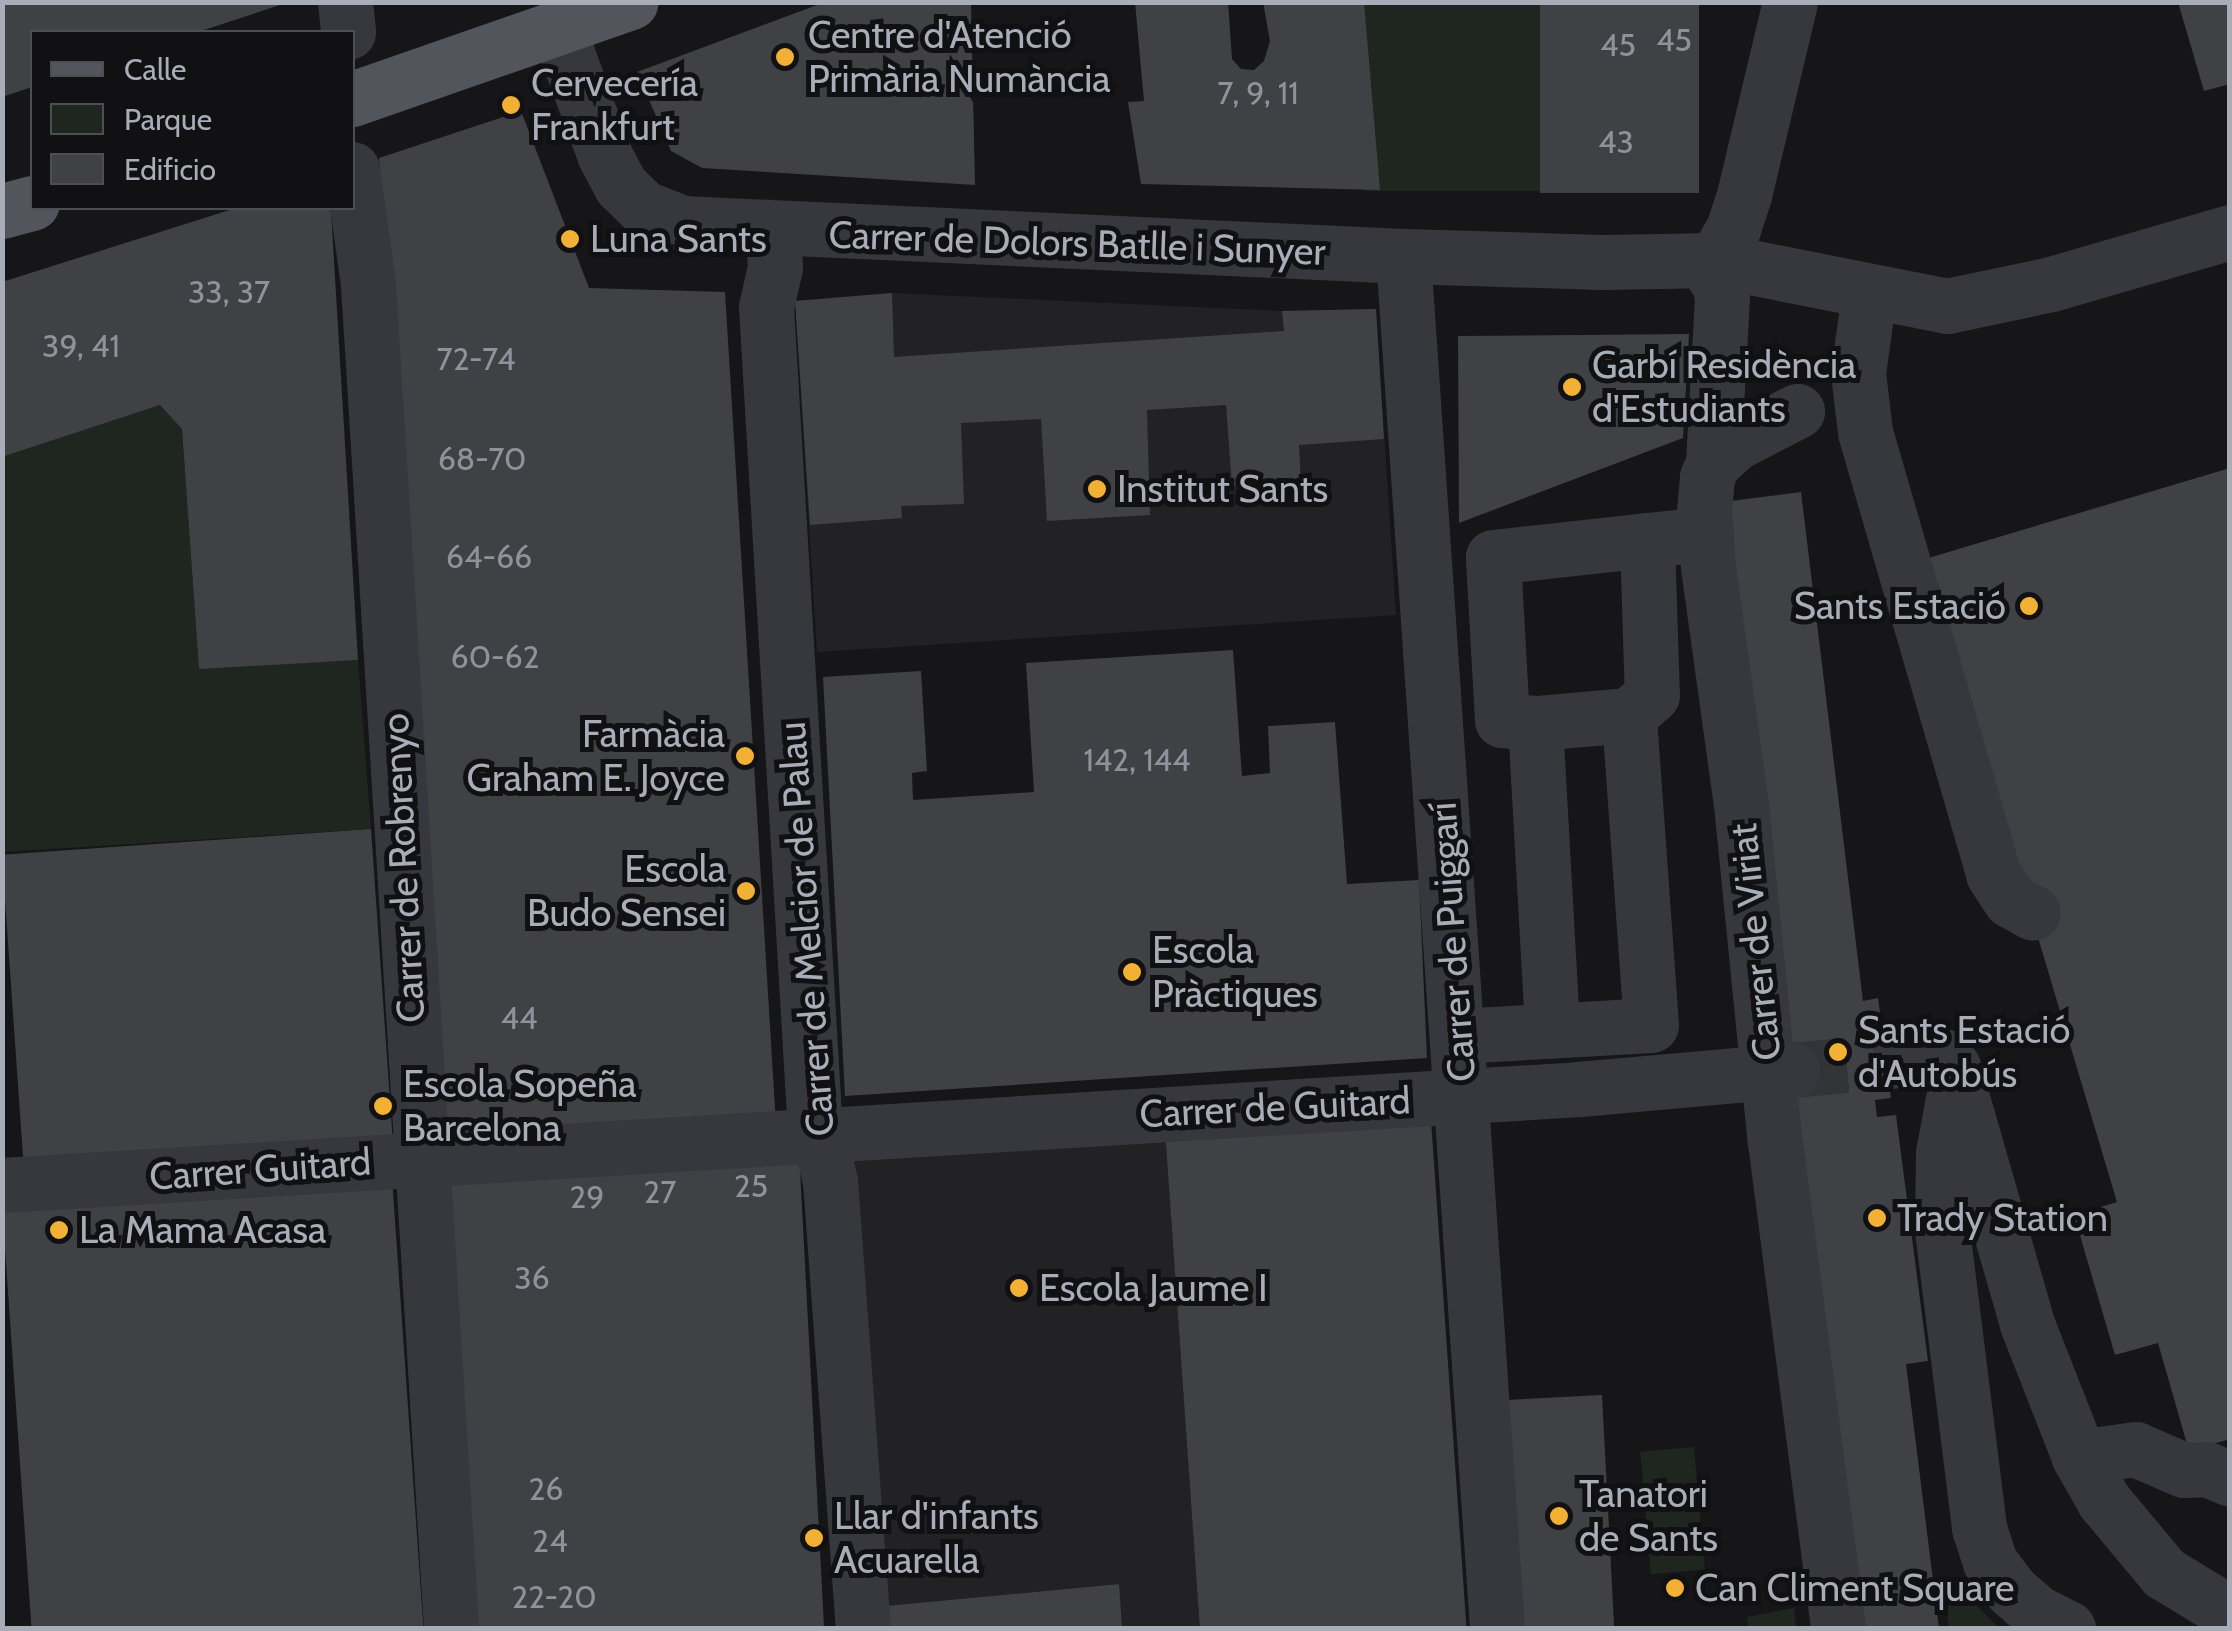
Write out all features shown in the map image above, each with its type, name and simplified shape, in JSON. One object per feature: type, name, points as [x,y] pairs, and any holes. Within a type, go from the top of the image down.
[{"type":"main road","points":[[355,98],[631,2]]},
{"type":"main road","points":[[2,211],[30,203]]},
{"type":"street","points":[[345,2],[348,30]]},
{"type":"street","points":[[1709,260],[1733,229],[1744,194],[1790,2]]},
{"type":"street","name":"Carrer de Dolors Batlle i Sunyer","points":[[558,29],[605,156],[621,186],[644,208],[683,223],[1403,256],[1709,260],[1947,306],[1970,304],[2230,232]]},
{"type":"street","name":"Carrer de Robrenyo","points":[[355,191],[368,284],[450,1628]]},
{"type":"street","name":"Carrer de Melcior de Palau","points":[[772,230],[776,267],[766,308],[818,1136],[830,1181],[863,1628]]},
{"type":"street","name":"Carrer de Puiggarí","points":[[1403,256],[1497,1628]]},
{"type":"street","name":"Carrer de Viriat","points":[[1709,260],[1722,297],[1714,464],[1705,492],[1705,534],[1725,712],[1780,1072],[1838,1628]]},
{"type":"street","points":[[1869,293],[1859,391],[1878,472],[1993,874],[2010,900],[2033,914]]},
{"type":"street","points":[[1714,464],[1736,444],[1797,411]]},
{"type":"street","points":[[1648,566],[1652,696],[1629,715],[1536,723],[1502,720],[1494,557],[1648,566],[1705,534]]},
{"type":"street","points":[[1459,1036],[1651,1025],[1629,715]]},
{"type":"street","points":[[1536,723],[1552,1031]]},
{"type":"street","points":[[1900,1060],[1943,1056],[1955,1074],[2027,1324],[2079,1457],[2118,1520],[2164,1574],[2230,1613]]},
{"type":"street","name":"Carrer de Guitard","points":[[818,1136],[1780,1072]]},
{"type":"street","points":[[1955,1074],[1943,1153],[1942,1230],[1979,1528],[1990,1562],[2012,1591],[2036,1612],[2068,1628]]},
{"type":"street","name":"Carrer Guitard","points":[[2,1185],[818,1136]]},
{"type":"street","points":[[2079,1457],[2136,1449],[2184,1470],[2207,1469],[2230,1479]]},
{"type":"shaded area","name":"Institut Sants","points":[[892,293],[1282,311],[1376,309],[1396,615],[817,652],[795,301]]},
{"type":"shaded area","name":"Escola Jaume I","points":[[1165,1125],[1200,1628],[1122,1628],[1118,1584],[875,1607],[852,1152]]},
{"type":"green space","points":[[1364,3],[1540,3],[1540,191],[1364,191]]},
{"type":"green space","points":[[160,405],[182,429],[199,668],[358,660],[371,829],[3,852],[3,457]]},
{"type":"green space","points":[[1694,1447],[1705,1570],[1651,1574],[1640,1452]]},
{"type":"green space","points":[[1961,1589],[1999,1628],[1949,1628],[1944,1592]]},
{"type":"green space","points":[[1794,1608],[1796,1628],[1748,1628],[1747,1617]]},
{"type":"building","points":[[2,2],[286,2],[204,30],[30,30],[30,88],[2,97]]},
{"type":"building","points":[[825,2],[971,2],[975,185],[702,168],[671,151],[637,72]]},
{"type":"building","points":[[1135,2],[1228,2],[1232,59],[1241,69],[1254,70],[1264,61],[1270,41],[1263,2],[1364,2],[1380,190],[1141,184],[1128,102],[1144,101]]},
{"type":"building","points":[[1540,2],[1699,2],[1699,193],[1540,193]]},
{"type":"building","points":[[2178,2],[2230,2],[2230,84],[2204,91]]},
{"type":"building","points":[[521,111],[589,288],[725,292],[776,1124],[442,1147],[379,158]]},
{"type":"building","points":[[230,210],[331,211],[358,660],[199,669],[182,429],[160,405],[2,457],[2,282]]},
{"type":"building","points":[[892,293],[894,357],[1284,331],[1282,311],[1376,309],[1384,439],[1299,445],[1301,483],[1232,486],[1226,405],[1147,410],[1150,515],[1047,521],[1041,419],[961,423],[964,504],[901,506],[902,518],[810,525],[795,301]]},
{"type":"building","name":"Garbí Residència d'Estudiants","points":[[1689,334],[1683,438],[1459,523],[1458,336]]},
{"type":"building","points":[[2230,468],[2230,1439],[2189,1451],[2158,1343],[2115,1355],[2074,1215],[2117,1202],[1925,559]]},
{"type":"building","name":"Sants Estació d'Autobús","points":[[1801,492],[1863,1001],[1878,998],[1891,1098],[1875,1100],[1877,1117],[1896,1115],[1928,1361],[1906,1364],[1939,1628],[1860,1628],[1723,502]]},
{"type":"building","name":"Escola Pràctiques","points":[[1233,650],[1242,776],[1270,773],[1268,726],[1335,722],[1347,884],[1419,880],[1427,1058],[845,1096],[823,677],[921,671],[927,771],[912,773],[913,800],[1034,792],[1026,663]]},
{"type":"building","points":[[371,829],[394,1154],[25,1180],[2,855]]},
{"type":"building","points":[[1430,1106],[1466,1628],[1200,1628],[1165,1125]]},
{"type":"building","points":[[799,1150],[824,1628],[464,1628],[439,1169]]},
{"type":"building","points":[[392,1178],[423,1628],[32,1628],[2,1205]]},
{"type":"building","name":"Tanatori de Sants","points":[[1602,1395],[1614,1628],[1513,1628],[1501,1400]]},
{"type":"building","points":[[1119,1584],[1122,1628],[876,1628],[875,1607]]},
{"type":"tunnel","points":[[1792,1070],[1900,1060]]},
{"type":"place","name":"Centre d'Atenció Primària Numància","points":[[785,57]]},
{"type":"place","name":"Cervecería Frankfurt","points":[[511,105]]},
{"type":"place","name":"Luna Sants","points":[[570,239]]},
{"type":"place","name":"Garbí Residència d'Estudiants","points":[[1572,387]]},
{"type":"place","name":"Institut Sants","points":[[1097,489]]},
{"type":"place","name":"Sants Estació","points":[[2029,606]]},
{"type":"place","name":"Farmàcia Graham E. Joyce","points":[[745,756]]},
{"type":"place","name":"Escola Budo Sensei","points":[[746,891]]},
{"type":"place","name":"Escola Pràctiques","points":[[1132,972]]},
{"type":"place","name":"Sants Estació d'Autobús","points":[[1838,1052]]},
{"type":"place","name":"Escola Sopeña Barcelona","points":[[383,1106]]},
{"type":"place","name":"Trady Station","points":[[1877,1218]]},
{"type":"place","name":"La Mama Acasa","points":[[59,1230]]},
{"type":"place","name":"Escola Jaume I","points":[[1019,1288]]},
{"type":"place","name":"Tanatori de Sants","points":[[1559,1516]]},
{"type":"place","name":"Llar d'infants Acuarella","points":[[814,1538]]},
{"type":"place","name":"Can Climent Square","points":[[1675,1588]]}]
